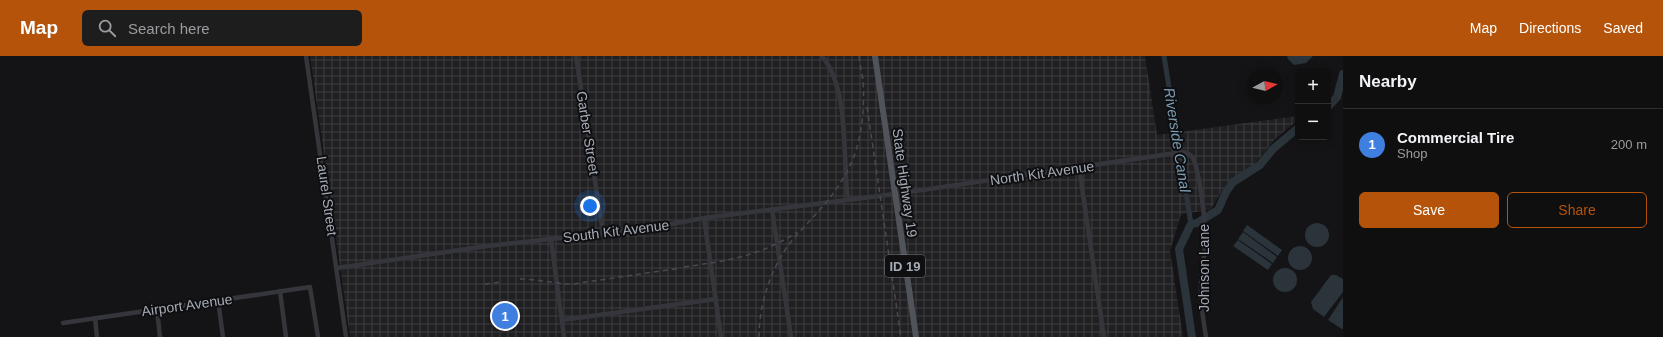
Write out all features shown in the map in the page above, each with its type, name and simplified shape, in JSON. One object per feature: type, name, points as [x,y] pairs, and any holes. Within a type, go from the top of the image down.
[{"type":"main road","name":"State Highway 19","points":[[875,56],[916,337]]},
{"type":"street","name":"Laurel Street","points":[[306,56],[346,337]]},
{"type":"street","name":"Garber Street","points":[[576,56],[603,233]]},
{"type":"street","points":[[822,56],[827,62],[834,77],[842,111],[845,176],[848,199]]},
{"type":"street","name":"North Kit Avenue","points":[[895,194],[1183,152],[1188,153]]},
{"type":"street","name":"Johnson Lane","points":[[1188,153],[1192,156],[1198,178],[1205,226],[1201,289],[1206,337]]},
{"type":"street","points":[[1079,167],[1104,337]]},
{"type":"street","name":"South Kit Avenue","points":[[337,268],[487,246],[650,228],[704,218],[895,194]]},
{"type":"street","points":[[772,209],[791,337]]},
{"type":"street","points":[[704,218],[721,337]]},
{"type":"street","points":[[551,239],[564,337]]},
{"type":"street","name":"Airport Avenue","points":[[63,323],[310,287],[318,337]]},
{"type":"street","points":[[280,291],[286,337]]},
{"type":"street","points":[[562,320],[716,299]]},
{"type":"street","points":[[218,300],[223,337]]},
{"type":"street","points":[[157,309],[160,337]]},
{"type":"street","points":[[95,318],[97,337]]},
{"type":"shaded area","points":[[310,56],[1145,56],[1157,135],[1295,116],[1295,122],[1275,139],[1255,164],[1227,183],[1210,210],[1181,214],[1170,251],[1183,337],[350,337]]},
{"type":"shaded area","points":[[1287,56],[1313,56],[1306,63],[1294,65]]},
{"type":"shaded area","points":[[1317,223],[1326,226],[1329,235],[1326,244],[1317,247],[1308,244],[1305,235],[1308,226]]},
{"type":"shaded area","points":[[1247,225],[1282,250],[1278,256],[1243,231]]},
{"type":"shaded area","points":[[1243,232],[1277,257],[1273,263],[1238,239]]},
{"type":"shaded area","points":[[1238,240],[1272,264],[1268,270],[1233,246]]},
{"type":"shaded area","points":[[1300,246],[1309,249],[1312,258],[1309,267],[1300,270],[1291,267],[1288,258],[1291,249]]},
{"type":"shaded area","points":[[1285,268],[1290,269],[1296,275],[1296,285],[1290,291],[1285,292],[1280,291],[1274,285],[1273,280],[1274,275],[1280,269]]},
{"type":"shaded area","points":[[1331,275],[1336,275],[1343,279],[1343,292],[1324,317],[1313,309],[1311,302]]},
{"type":"shaded area","points":[[1343,297],[1343,329],[1342,329],[1328,320]]},
{"type":"waterway","name":"Riverside Canal","points":[[1164,56],[1191,224]]},
{"type":"waterway","points":[[1331,104],[1337,97],[1343,74]]},
{"type":"waterway","points":[[1192,337],[1179,249],[1191,224],[1197,223],[1218,210],[1226,192],[1233,182],[1260,165],[1273,149],[1295,131]]},
{"type":"railway","points":[[859,56],[863,82]]},
{"type":"railway","points":[[759,337],[761,311],[764,298],[768,284],[779,260],[794,238],[833,194],[844,177],[855,154],[863,116],[863,77]]},
{"type":"railway","points":[[867,107],[901,337]]},
{"type":"railway","points":[[684,267],[729,260],[756,252],[770,247],[797,232]]},
{"type":"railway","points":[[520,279],[573,284],[681,268]]},
{"type":"railway","points":[[485,284],[501,282]]},
{"type":"place","name":"Commercial Tire","points":[[505,316]]}]
